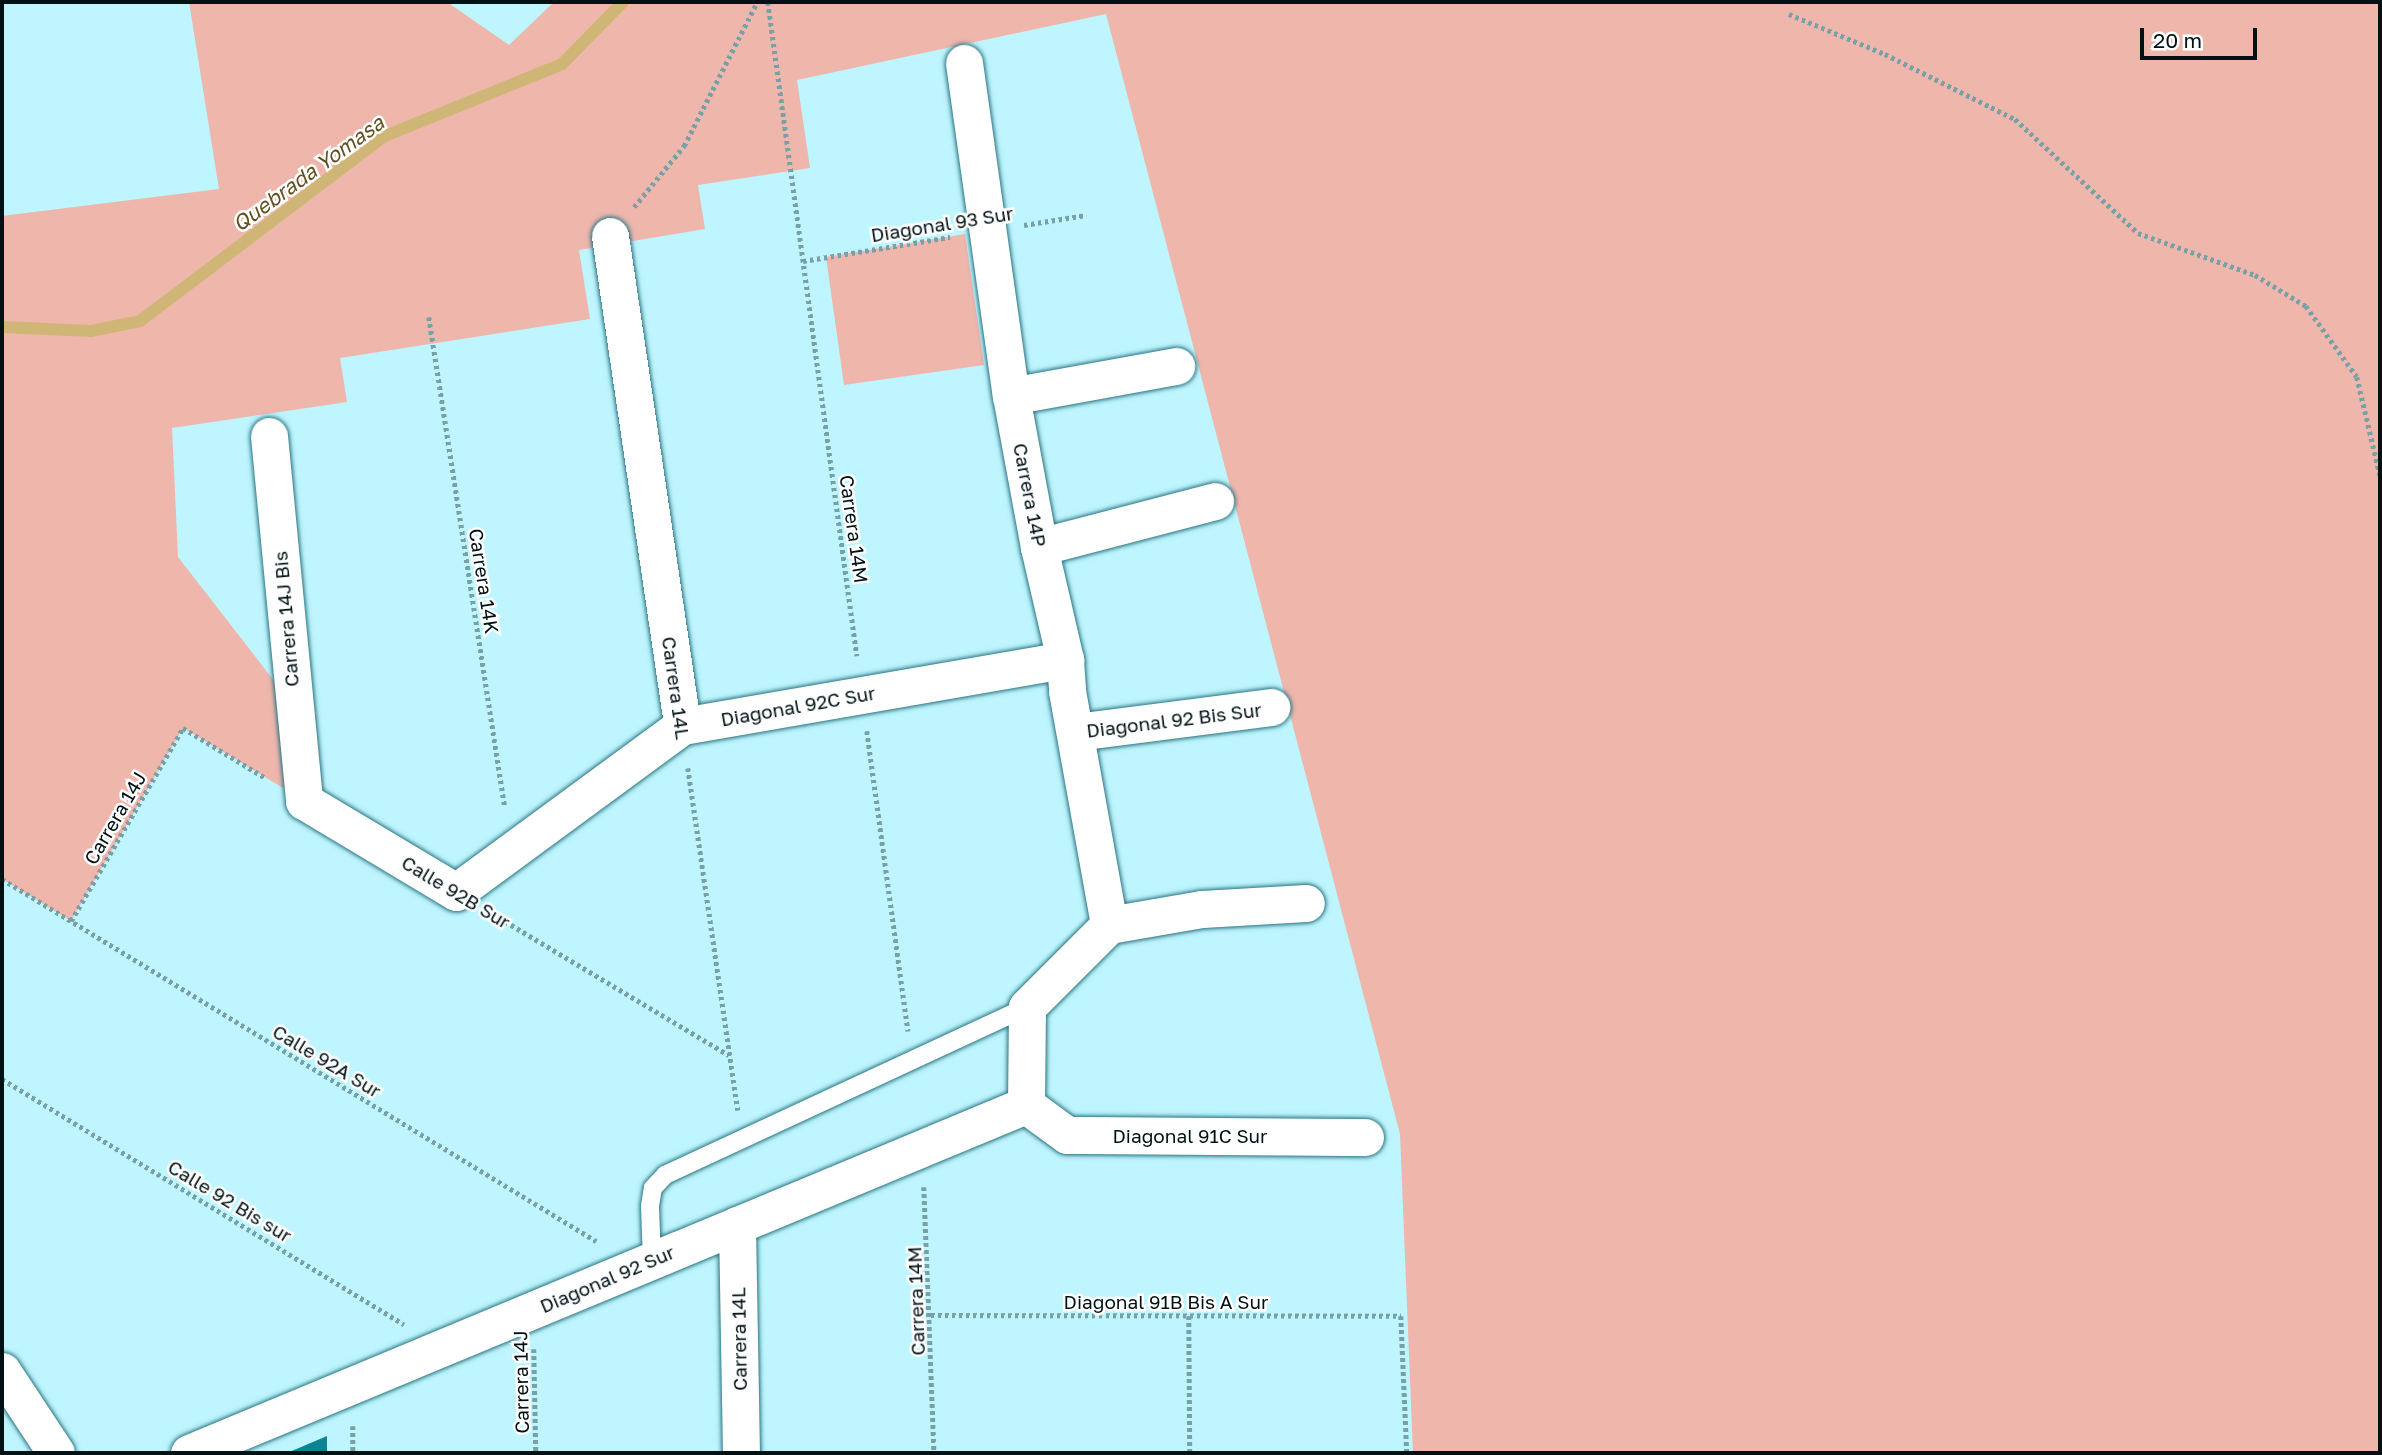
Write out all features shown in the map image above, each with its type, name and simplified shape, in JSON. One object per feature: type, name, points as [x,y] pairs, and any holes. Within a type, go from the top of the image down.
[{"type":"street","name":"Carrera 14P","points":[[964,63],[1011,396],[1039,547],[1065,660],[1109,925]]},
{"type":"street","name":"Carrera 14L","points":[[610,236],[681,726]]},
{"type":"street","points":[[1011,396],[1176,366]]},
{"type":"street","name":"Carrera 14J Bis","points":[[269,436],[304,801]]},
{"type":"street","points":[[1039,547],[1215,501]]},
{"type":"street","name":"Diagonal 92C Sur","points":[[456,892],[681,726],[1065,660]]},
{"type":"street","name":"Diagonal 92 Bis Sur","points":[[1076,732],[1271,708]]},
{"type":"street","name":"Calle 92B Sur","points":[[304,801],[456,892]]},
{"type":"street","points":[[1026,1105],[1027,1007],[1109,925],[1202,909],[1306,903]]},
{"type":"street","name":"Diagonal 92 Sur","points":[[189,1453],[1026,1105]]},
{"type":"street","name":"Diagonal 91C Sur","points":[[1026,1105],[1067,1135],[1365,1137]]},
{"type":"street","name":"Carrera 14L","points":[[737,1225],[741,1453]]},
{"type":"street","points":[[2,1371],[56,1453]]},
{"type":"lane","points":[[645,1264],[653,1188],[664,1175],[1027,1007]]},
{"type":"path","points":[[610,236],[684,146],[757,2]]},
{"type":"path","name":"Carrera 14M","points":[[768,2],[912,1061]]},
{"type":"path","points":[[1788,14],[1885,54],[2015,119],[2138,233],[2255,275],[2306,306],[2357,377],[2380,475]]},
{"type":"path","name":"Diagonal 93 Sur","points":[[803,261],[1086,215]]},
{"type":"path","name":"Carrera 14K","points":[[429,317],[512,849]]},
{"type":"path","name":"Carrera 14L","points":[[681,726],[742,1140]]},
{"type":"path","name":"Carrera 14J","points":[[71,921],[183,728],[304,801]]},
{"type":"path","name":"Calle 92A Sur","points":[[2,879],[645,1264]]},
{"type":"path","name":"Calle 92B Sur","points":[[456,892],[730,1055]]},
{"type":"path","name":"Calle 92 Bis sur","points":[[2,1079],[443,1348]]},
{"type":"path","name":"Carrera 14M","points":[[922,1148],[931,1315],[934,1453]]},
{"type":"path","name":"Carrera 14J","points":[[533,1310],[536,1453]]},
{"type":"path","name":"Diagonal 91B Bis A Sur","points":[[931,1315],[1401,1316],[1407,1453]]},
{"type":"path","points":[[1189,1316],[1191,1453]]},
{"type":"shaded area","points":[[189,2],[447,2],[509,45],[554,2],[2380,2],[2380,1453],[1413,1453],[1400,1134],[1106,14],[797,80],[810,168],[698,185],[705,229],[579,250],[590,319],[340,358],[347,402],[172,428],[178,557],[278,686],[285,789],[183,728],[71,921],[2,879],[2,216],[219,189]]},
{"type":"shaded area","points":[[965,234],[984,365],[844,385],[826,257]]},
{"type":"building","points":[[327,1436],[327,1453],[287,1453]]},
{"type":"waterway","name":"Quebrada Yomasa","points":[[2,327],[91,331],[140,321],[385,136],[562,64],[623,2]]}]
